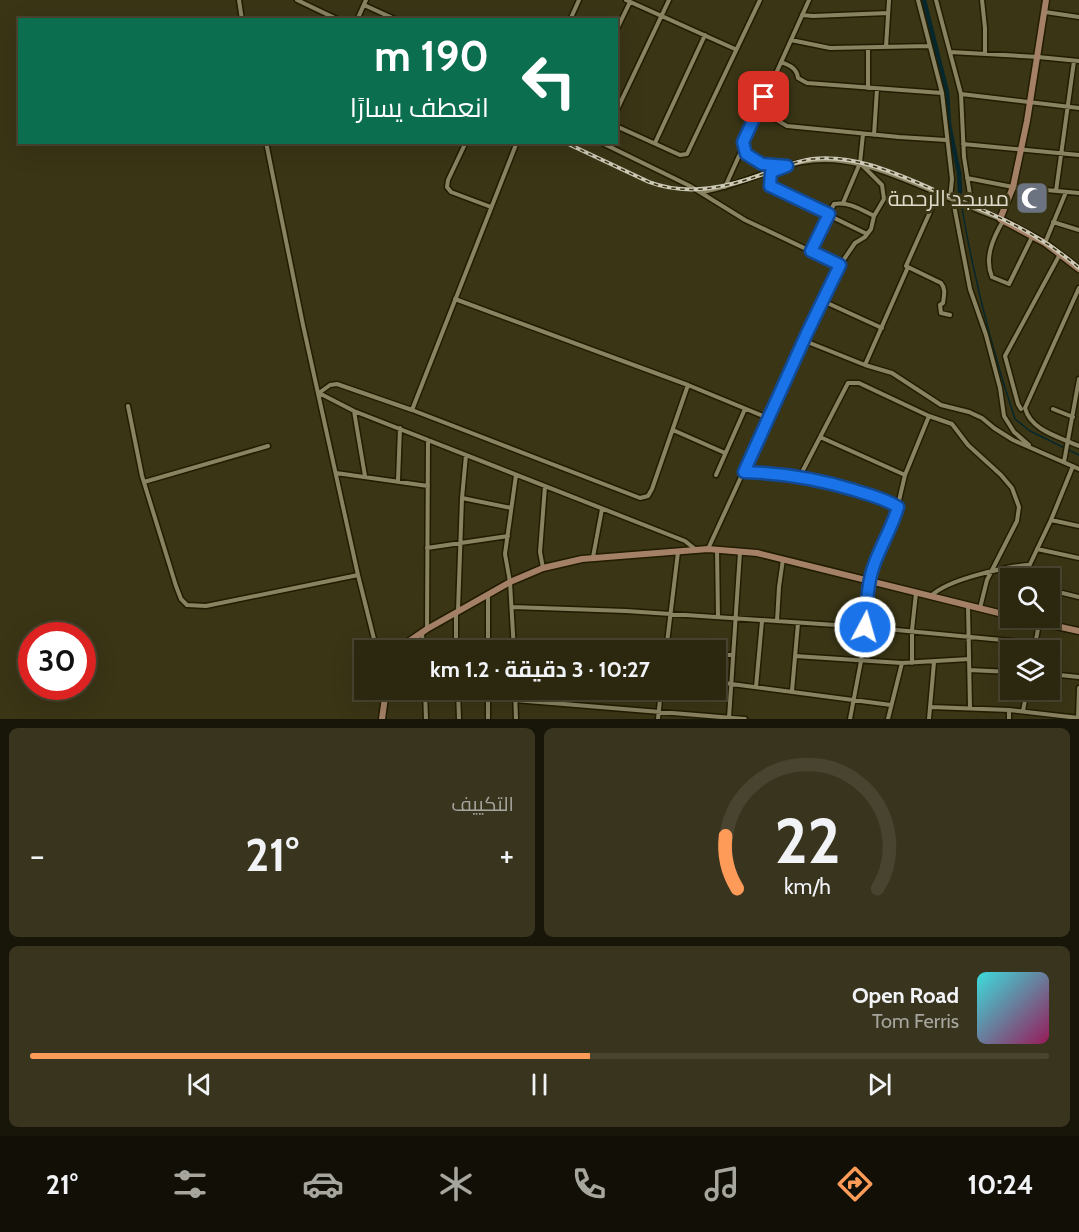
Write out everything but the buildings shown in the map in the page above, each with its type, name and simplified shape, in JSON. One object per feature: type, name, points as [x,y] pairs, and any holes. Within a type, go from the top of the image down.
[{"type":"street","points":[[240,0],[243,18]]},
{"type":"street","points":[[297,0],[335,18]]},
{"type":"street","points":[[571,18],[579,0]]},
{"type":"street","points":[[618,108],[669,0]]},
{"type":"street","points":[[618,127],[680,155],[687,154],[760,0]]},
{"type":"street","points":[[724,187],[808,0]]},
{"type":"street","points":[[886,47],[889,0]]},
{"type":"street","points":[[918,0],[942,93],[952,179],[952,199],[970,289],[985,329],[1006,423],[1032,447]]},
{"type":"street","points":[[936,0],[961,94],[963,144],[972,208]]},
{"type":"street","points":[[982,0],[985,53]]},
{"type":"street","points":[[1032,237],[1010,284],[994,279],[991,276],[989,260],[992,240],[1013,187],[1030,104],[1046,0]]},
{"type":"street","points":[[618,26],[628,1],[735,49]]},
{"type":"street","points":[[358,18],[365,2],[393,18]]},
{"type":"street","points":[[1045,12],[1079,16]]},
{"type":"street","points":[[802,15],[888,13]]},
{"type":"street","points":[[655,143],[705,35]]},
{"type":"street","points":[[791,40],[830,48],[930,46]]},
{"type":"street","points":[[868,48],[868,88]]},
{"type":"street","points":[[950,52],[1077,61],[1056,191]]},
{"type":"street","points":[[781,62],[791,66],[798,73],[798,78],[807,83],[942,93]]},
{"type":"street","points":[[874,135],[877,89]]},
{"type":"street","points":[[961,94],[1030,104],[1079,108]]},
{"type":"street","points":[[756,115],[775,119],[787,126],[946,140]]},
{"type":"street","points":[[843,203],[860,163],[862,134]]},
{"type":"street","points":[[743,142],[746,154],[757,162],[787,166]]},
{"type":"street","points":[[266,144],[318,393],[374,640]]},
{"type":"street","points":[[465,144],[447,180],[447,187],[451,192],[491,207]]},
{"type":"street","points":[[412,410],[516,144]]},
{"type":"street","points":[[604,144],[700,192],[745,220],[840,265]]},
{"type":"street","points":[[963,144],[1079,154]]},
{"type":"street","points":[[700,192],[813,160],[860,163],[1001,220],[1045,243],[1079,269]]},
{"type":"street","points":[[708,549],[840,265],[855,243],[867,234],[873,225],[874,216],[884,199],[884,190],[878,180],[860,163]]},
{"type":"street","points":[[771,172],[769,183],[771,187],[867,234]]},
{"type":"street","points":[[967,178],[1013,187],[1079,193]]},
{"type":"street","points":[[1045,243],[1066,192]]},
{"type":"street","points":[[865,365],[938,194]]},
{"type":"street","points":[[811,251],[834,204],[843,203],[874,216]]},
{"type":"street","points":[[1053,222],[1079,230]]},
{"type":"street","points":[[1021,409],[1005,356],[1061,254]]},
{"type":"street","points":[[908,267],[941,283],[944,287],[943,303],[940,305],[941,313],[950,315]]},
{"type":"street","points":[[1079,288],[1026,408],[1033,422],[1041,429],[1079,446]]},
{"type":"street","points":[[455,298],[768,418]]},
{"type":"street","points":[[823,301],[882,328]]},
{"type":"street","points":[[805,340],[865,365],[891,373],[941,405],[982,418],[1013,440],[1065,460],[1079,469]]},
{"type":"street","points":[[1065,460],[1075,413],[1079,379]]},
{"type":"street","points":[[800,476],[848,383],[859,383],[957,428],[968,446],[1002,475],[1017,497],[1019,507],[1017,521],[991,570],[980,608]]},
{"type":"street","points":[[318,393],[330,385],[337,384],[412,410],[640,498],[650,493],[688,386]]},
{"type":"street","points":[[318,393],[354,411],[685,541],[696,550]]},
{"type":"street","points":[[128,406],[144,482],[176,586],[181,599],[187,606],[206,606],[358,575]]},
{"type":"street","points":[[716,475],[745,409]]},
{"type":"street","points":[[1053,409],[1075,413]]},
{"type":"street","points":[[354,411],[365,476]]},
{"type":"street","points":[[850,719],[861,661],[870,580],[874,564],[894,522],[904,474],[929,416]]},
{"type":"street","points":[[398,481],[400,428]]},
{"type":"street","points":[[673,430],[726,453]]},
{"type":"street","points":[[820,437],[904,474]]},
{"type":"street","points":[[424,640],[428,440]]},
{"type":"street","points":[[144,482],[268,446]]},
{"type":"street","points":[[456,640],[466,455]]},
{"type":"street","points":[[1028,568],[1051,520],[1073,466]]},
{"type":"street","points":[[744,472],[800,476],[880,498],[898,507]]},
{"type":"street","points":[[336,473],[428,486]]},
{"type":"street","points":[[513,640],[510,582],[505,554],[516,474]]},
{"type":"street","points":[[543,568],[540,552],[546,486]]},
{"type":"street","points":[[462,498],[512,508]]},
{"type":"street","points":[[593,558],[602,509]]},
{"type":"street","points":[[1051,520],[1079,526]]},
{"type":"street","points":[[427,548],[508,536]]},
{"type":"street","points":[[717,548],[718,617]]},
{"type":"street","points":[[413,640],[425,630],[510,582],[543,568],[593,558],[717,548],[783,559],[1000,613]]},
{"type":"street","points":[[1037,549],[1079,558]]},
{"type":"street","points":[[729,718],[740,551]]},
{"type":"street","points":[[667,640],[678,552]]},
{"type":"street","points":[[777,621],[783,559]]},
{"type":"street","points":[[931,596],[939,590],[991,570],[1029,565]]},
{"type":"street","points":[[912,663],[912,630],[916,592]]},
{"type":"street","points":[[1060,592],[1079,597]]},
{"type":"street","points":[[488,595],[488,640]]},
{"type":"street","points":[[968,605],[970,707]]},
{"type":"street","points":[[512,608],[626,611],[912,630],[1010,640]]},
{"type":"street","points":[[756,687],[762,621]]},
{"type":"street","points":[[792,692],[798,623]]},
{"type":"street","points":[[1060,627],[1079,631]]},
{"type":"street","points":[[726,655],[733,655]]},
{"type":"street","points":[[795,656],[902,663],[969,659]]},
{"type":"street","points":[[929,719],[934,662]]},
{"type":"street","points":[[888,719],[902,663]]},
{"type":"street","points":[[969,670],[1000,671]]},
{"type":"street","points":[[1060,675],[1079,677]]},
{"type":"street","points":[[726,683],[891,705]]},
{"type":"street","points":[[931,706],[1023,711],[1078,718],[1079,688]]},
{"type":"street","points":[[382,719],[385,700]]},
{"type":"street","points":[[425,700],[426,719]]},
{"type":"street","points":[[458,700],[459,719]]},
{"type":"street","points":[[488,700],[488,719]]},
{"type":"street","points":[[516,719],[515,700],[745,719]]},
{"type":"street","points":[[658,719],[660,700]]},
{"type":"street","points":[[1023,711],[1025,700]]},
{"type":"street","points":[[1009,719],[1010,710]]},
{"type":"waterway","points":[[924,0],[947,92],[949,125],[959,173],[960,192]]},
{"type":"waterway","points":[[962,208],[984,314],[1015,419],[1030,431],[1079,455]]},
{"type":"railway","points":[[568,144],[649,182],[679,189],[724,186],[812,159],[829,158],[861,163],[909,179],[1012,224],[1047,244],[1079,268]]},
{"type":"place","name":"مسجد الرحمة","points":[[1032,198]]},
{"type":"route","points":[[764,97],[743,142],[746,154],[762,164],[787,166],[771,172],[770,186],[829,214],[811,251],[840,265],[744,472],[800,476],[880,498],[898,507],[894,522],[874,564],[865,627]]}]
